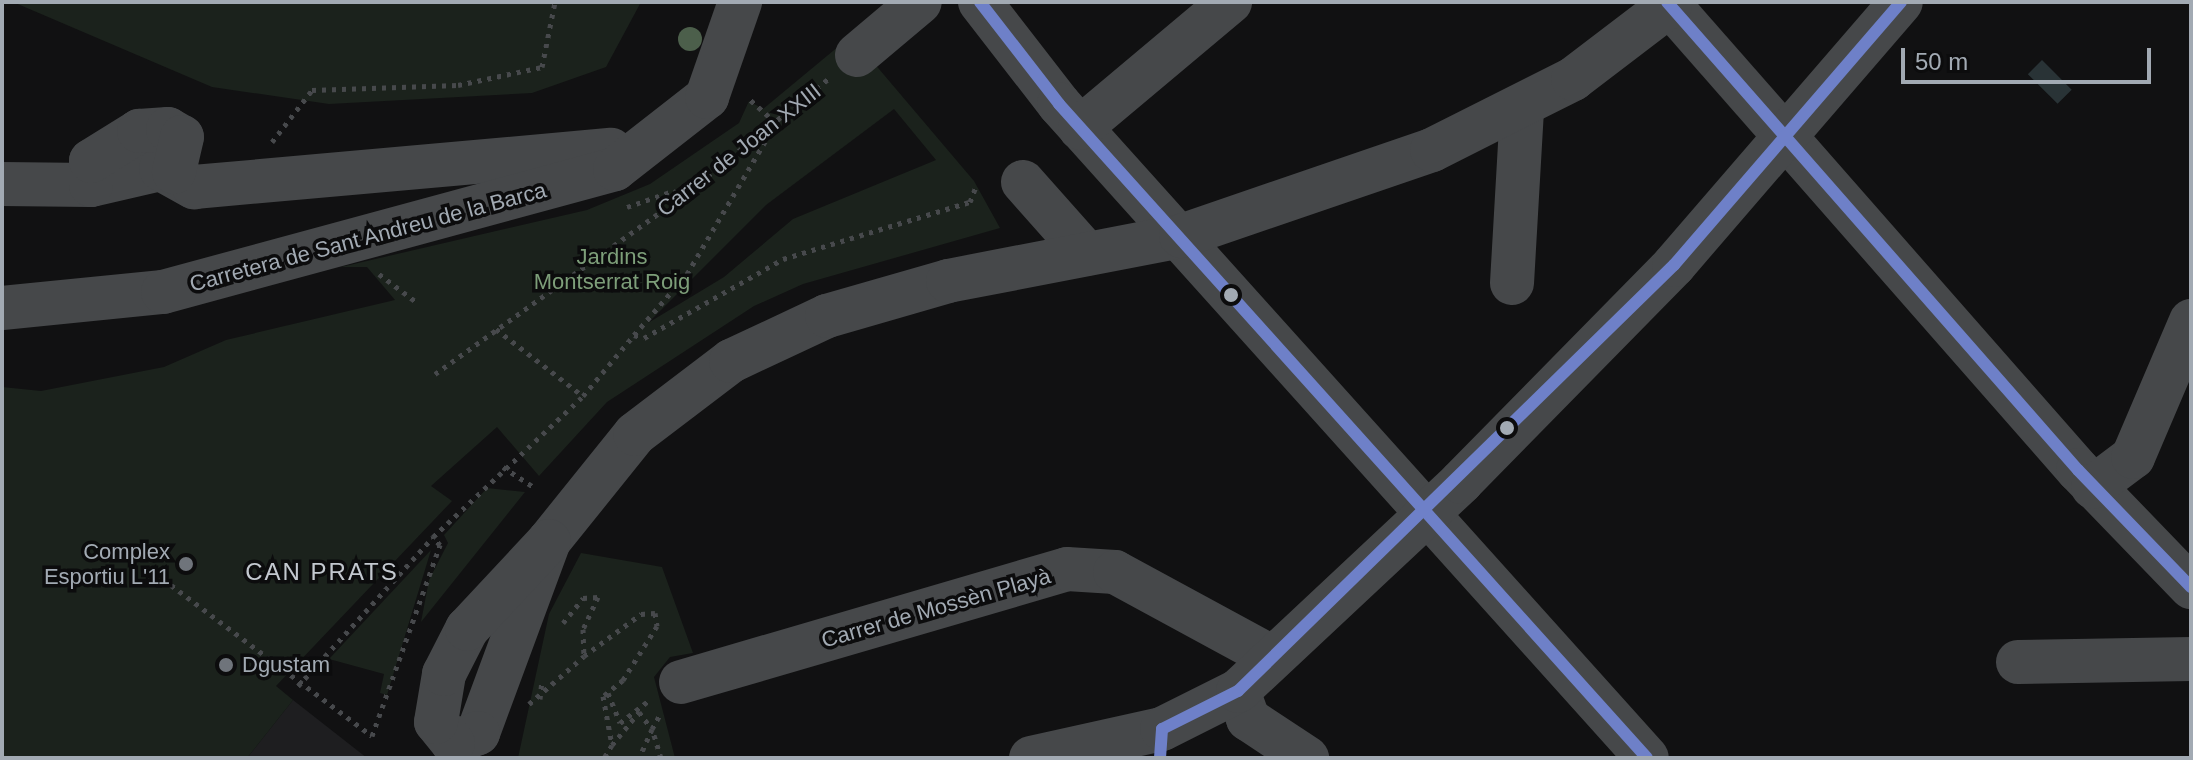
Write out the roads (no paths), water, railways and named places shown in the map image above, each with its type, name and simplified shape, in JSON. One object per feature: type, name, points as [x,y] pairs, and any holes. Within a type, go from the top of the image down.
[{"type":"street","name":"Carretera de Sant Andreu de la Barca","points":[[2,308],[163,292],[615,169],[728,98],[740,2]]},
{"type":"street","points":[[857,55],[920,2]]},
{"type":"street","points":[[980,2],[1080,128],[1181,236],[1647,758]]},
{"type":"street","points":[[1080,128],[1230,2]]},
{"type":"street","points":[[1031,758],[1161,744],[1238,691],[1270,656],[1425,512],[1674,265],[1782,135],[1901,2]]},
{"type":"street","points":[[483,745],[549,541],[635,434],[731,361],[827,316],[948,281],[1181,236],[1432,150],[1522,108],[1573,79],[1668,3],[2093,487],[2191,587]]},
{"type":"street","points":[[1512,283],[1522,108]]},
{"type":"street","points":[[2,184],[91,185],[91,161],[139,131],[168,129],[182,137],[174,172],[194,187],[657,143]]},
{"type":"street","points":[[1023,182],[1087,254]]},
{"type":"street","points":[[2093,487],[2133,457],[2191,321]]},
{"type":"street","name":"Carrer de Mossèn Playà","points":[[681,682],[1067,569],[1115,572],[1270,656]]},
{"type":"street","points":[[2018,662],[2191,659]]},
{"type":"street","points":[[1238,691],[1248,719],[1307,758]]},
{"type":"place","name":"Complex Esportiu L'11","points":[[186,564]]},
{"type":"place","name":"Dgustam","points":[[226,665]]},
{"type":"district","name":"CAN PRATS","points":[[322,572]]},
{"type":"park label","name":"Jardins Montserrat Roig","points":[[612,268]]}]
